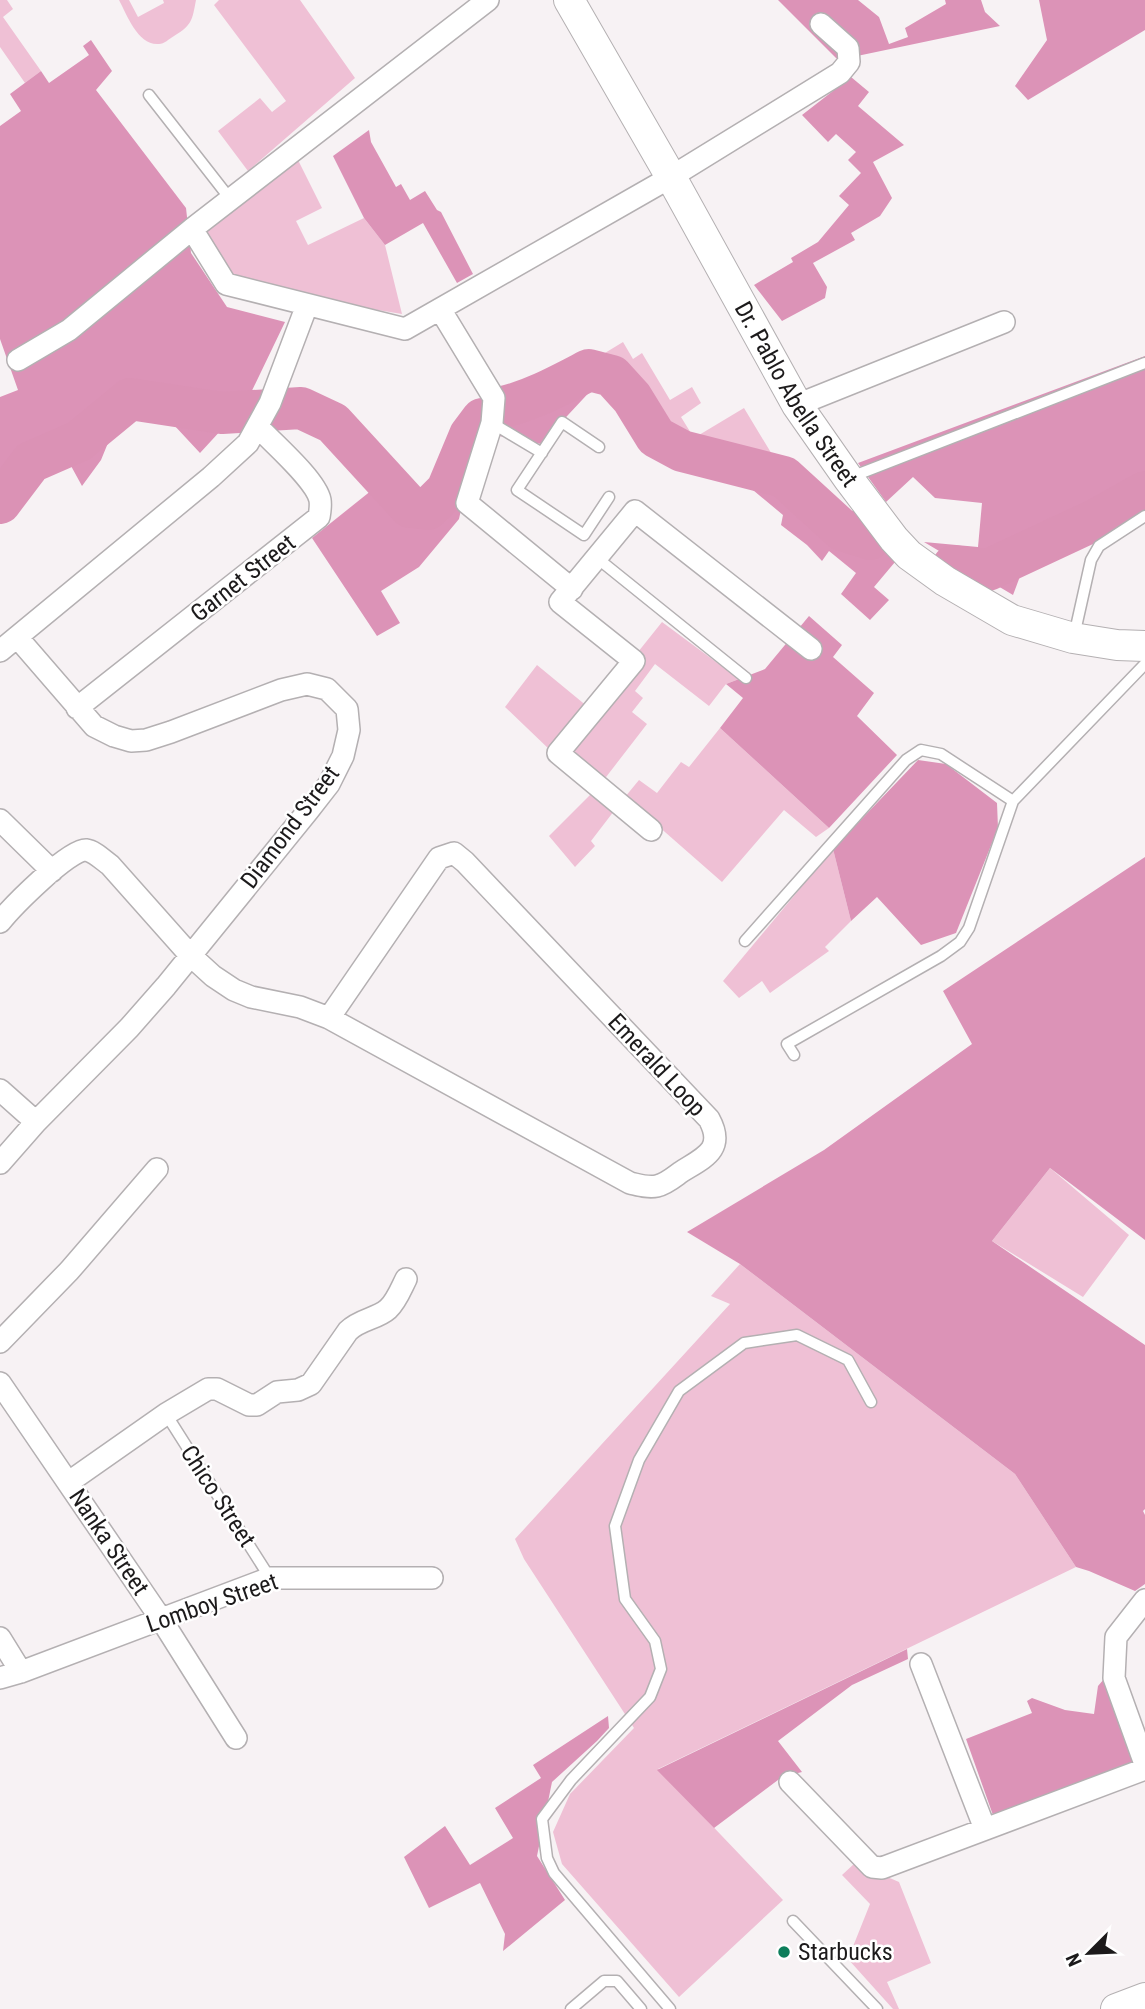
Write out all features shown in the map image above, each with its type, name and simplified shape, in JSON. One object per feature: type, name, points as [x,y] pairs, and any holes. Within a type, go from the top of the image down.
[{"type":"street","points":[[18,360],[69,330],[192,229],[488,0]]},
{"type":"street","name":"Dr. Pablo Abella Street","points":[[569,0],[797,405],[894,539],[909,555],[945,581],[1012,620],[1073,638],[1145,646]]},
{"type":"street","points":[[192,229],[226,284],[405,329],[671,177],[840,73],[849,62],[848,48],[821,24]]},
{"type":"street","points":[[0,651],[248,443],[263,416],[307,305]]},
{"type":"street","points":[[440,309],[494,398],[492,423],[467,503],[572,589]]},
{"type":"street","points":[[797,405],[1004,322]]},
{"type":"street","name":"Garnet Street","points":[[77,708],[319,516],[320,497],[263,416]]},
{"type":"street","points":[[651,830],[558,753],[634,661],[561,603],[635,511],[811,649]]},
{"type":"street","name":"Diamond Street","points":[[0,1163],[36,1122],[129,1028],[329,784],[343,755],[349,730],[347,709],[327,690],[307,684],[281,690],[171,732],[146,740],[131,741],[94,726],[17,637]]},
{"type":"street","points":[[0,820],[52,871]]},
{"type":"street","name":"Emerald Loop","points":[[0,922],[52,871],[74,853],[86,850],[110,865],[190,955],[213,976],[234,990],[251,997],[300,1007],[329,1018],[630,1183],[656,1186],[713,1149],[715,1130],[709,1119],[454,853],[439,858],[329,1018]]},
{"type":"street","points":[[0,1090],[36,1122]]},
{"type":"street","points":[[0,1342],[69,1271],[157,1170]]},
{"type":"street","points":[[69,1482],[166,1414],[208,1389],[217,1389],[249,1405],[257,1405],[277,1392],[298,1391],[311,1384],[348,1331],[355,1324],[388,1310],[406,1279]]},
{"type":"street","name":"Nanka Street","points":[[0,1383],[161,1619],[236,1738]]},
{"type":"street","name":"Lomboy Street","points":[[10,1675],[270,1578],[432,1578]]},
{"type":"street","points":[[1145,1600],[1116,1637],[1114,1678],[1145,1764]]},
{"type":"street","points":[[0,1637],[10,1675]]},
{"type":"street","points":[[921,1664],[985,1829]]},
{"type":"street","points":[[790,1782],[872,1867],[882,1868],[1145,1769]]},
{"type":"lane","points":[[149,95],[231,200]]},
{"type":"lane","points":[[848,478],[1145,363]]},
{"type":"lane","points":[[599,447],[562,422],[517,490],[584,535],[609,497]]},
{"type":"lane","points":[[492,423],[542,453]]},
{"type":"lane","points":[[1073,638],[1091,561],[1098,546],[1145,516]]},
{"type":"lane","points":[[597,558],[746,678]]},
{"type":"lane","points":[[794,1055],[787,1044],[941,956],[960,942],[969,928],[1013,801],[1145,664]]},
{"type":"lane","points":[[746,942],[906,760],[921,750],[941,754],[1013,801]]},
{"type":"lane","points":[[670,2009],[554,1873],[547,1858],[542,1819],[571,1780],[650,1697],[660,1669],[655,1641],[625,1599],[615,1526],[639,1460],[679,1391],[744,1343],[797,1335],[848,1360],[871,1402]]},
{"type":"lane","name":"Chico Street","points":[[166,1414],[270,1578]]},
{"type":"lane","points":[[793,1921],[877,2009]]},
{"type":"lane","points":[[571,2009],[604,1981],[617,1981],[641,2009]]},
{"type":"shaded area","points":[[0,0],[7,0],[13,9],[3,17],[41,71],[25,83],[0,47]]},
{"type":"shaded area","points":[[119,0],[129,0],[138,17],[164,3],[163,0],[196,0],[188,25],[159,44],[139,35]]},
{"type":"shaded area","points":[[219,0],[300,0],[355,78],[248,171],[218,131],[260,98],[272,112],[286,101],[214,5]]},
{"type":"shaded area","points":[[778,0],[858,0],[879,17],[889,44],[908,37],[905,28],[946,4],[945,0],[981,0],[985,12],[1000,26],[838,60]]},
{"type":"shaded area","points":[[1039,0],[1145,0],[1145,30],[1028,100],[1015,86],[1047,40]]},
{"type":"shaded area","points":[[91,40],[112,71],[96,90],[186,208],[191,253],[227,307],[285,322],[246,403],[200,453],[160,410],[126,399],[101,460],[82,486],[59,444],[33,453],[0,492],[0,397],[18,390],[0,339],[0,126],[21,111],[10,94],[41,71],[49,83],[89,55],[83,46]]},
{"type":"shaded area","points":[[851,77],[869,92],[858,106],[904,145],[873,162],[892,198],[880,216],[851,233],[855,240],[813,263],[827,287],[825,298],[782,321],[754,285],[793,262],[791,258],[818,242],[849,205],[839,196],[861,173],[848,160],[856,152],[836,134],[828,142],[802,115]]},
{"type":"shaded area","points":[[369,130],[371,142],[396,187],[401,184],[410,200],[425,191],[441,212],[473,274],[457,283],[423,223],[385,245],[364,218],[333,156]]},
{"type":"shaded area","points":[[296,156],[322,208],[296,221],[308,245],[364,218],[385,245],[402,314],[305,298],[225,273],[199,231]]},
{"type":"shaded area","points":[[623,342],[633,359],[642,353],[670,400],[692,387],[701,403],[681,417],[694,438],[744,408],[776,461],[674,440],[658,424],[616,367],[600,356]]},
{"type":"shaded area","points":[[600,356],[616,367],[658,424],[674,440],[799,467],[837,522],[855,509],[895,562],[874,587],[889,600],[870,620],[841,594],[856,573],[829,551],[822,561],[807,545],[781,525],[783,515],[729,470],[680,458],[596,385],[541,444],[499,436],[476,442],[459,519],[419,567],[381,591],[400,623],[377,636],[312,538],[387,478],[414,499],[433,482],[466,410],[505,399],[533,381],[539,388]]},
{"type":"shaded area","points":[[1145,356],[1145,498],[1064,539],[1042,558],[1028,555],[1013,595],[924,542],[978,547],[982,503],[935,498],[913,477],[886,502],[858,463]]},
{"type":"shaded area","points":[[809,616],[842,645],[833,657],[874,693],[857,716],[897,755],[829,828],[720,728],[743,698],[726,684],[765,669]]},
{"type":"shaded area","points":[[662,622],[739,679],[726,684],[709,706],[655,664],[635,691],[643,698],[632,712],[647,724],[603,781],[571,752],[643,656],[638,652]]},
{"type":"shaded area","points":[[537,665],[588,707],[551,751],[505,707]]},
{"type":"shaded area","points":[[720,728],[829,828],[816,837],[784,810],[722,882],[625,797],[639,780],[657,793],[681,762],[689,767]]},
{"type":"shaded area","points":[[918,760],[946,764],[997,803],[998,828],[956,933],[921,945],[877,897],[851,921],[833,849]]},
{"type":"shaded area","points":[[591,794],[614,811],[591,841],[595,846],[575,867],[549,836]]},
{"type":"shaded area","points":[[833,849],[851,921],[825,947],[829,951],[770,993],[762,981],[739,998],[723,981]]},
{"type":"shaded area","points":[[1145,857],[1145,1240],[1050,1168],[992,1241],[1145,1345],[1145,1584],[1135,1591],[1076,1567],[1015,1474],[740,1264],[687,1232],[824,1150],[972,1044],[943,991]]},
{"type":"shaded area","points":[[1050,1168],[1129,1235],[1083,1297],[992,1241]]},
{"type":"shaded area","points":[[740,1264],[1015,1474],[1076,1567],[658,1769],[783,1900],[679,1997],[562,1864],[553,1832],[570,1794],[634,1728],[524,1559],[515,1539],[730,1304],[711,1296]]},
{"type":"shaded area","points":[[907,1649],[908,1659],[852,1685],[778,1741],[802,1772],[782,1777],[714,1828],[657,1770]]},
{"type":"shaded area","points":[[1104,1679],[1135,1761],[994,1818],[966,1739],[1032,1713],[1027,1701],[1032,1698],[1065,1710],[1094,1714],[1098,1686]]},
{"type":"shaded area","points":[[608,1716],[609,1728],[552,1782],[537,1856],[565,1900],[503,1951],[505,1934],[480,1883],[429,1908],[404,1857],[445,1826],[470,1865],[513,1838],[495,1808],[541,1778],[533,1765]]},
{"type":"shaded area","points":[[855,1863],[899,1882],[931,1963],[887,1982],[899,2009],[893,2009],[848,1959],[870,1904],[842,1875]]},
{"type":"waterway","points":[[503,407],[536,396],[589,370],[612,376],[632,398],[656,437],[682,451],[784,477],[842,530],[870,539]]},
{"type":"waterway","points":[[0,503],[31,462],[79,441],[130,399],[222,413],[301,408],[333,423],[410,507],[428,509],[447,490],[470,435],[482,419]]},
{"type":"waterway","points":[[953,566],[988,570],[1097,519],[1145,492]]},
{"type":"place","name":"Starbucks","points":[[784,1952]]}]
